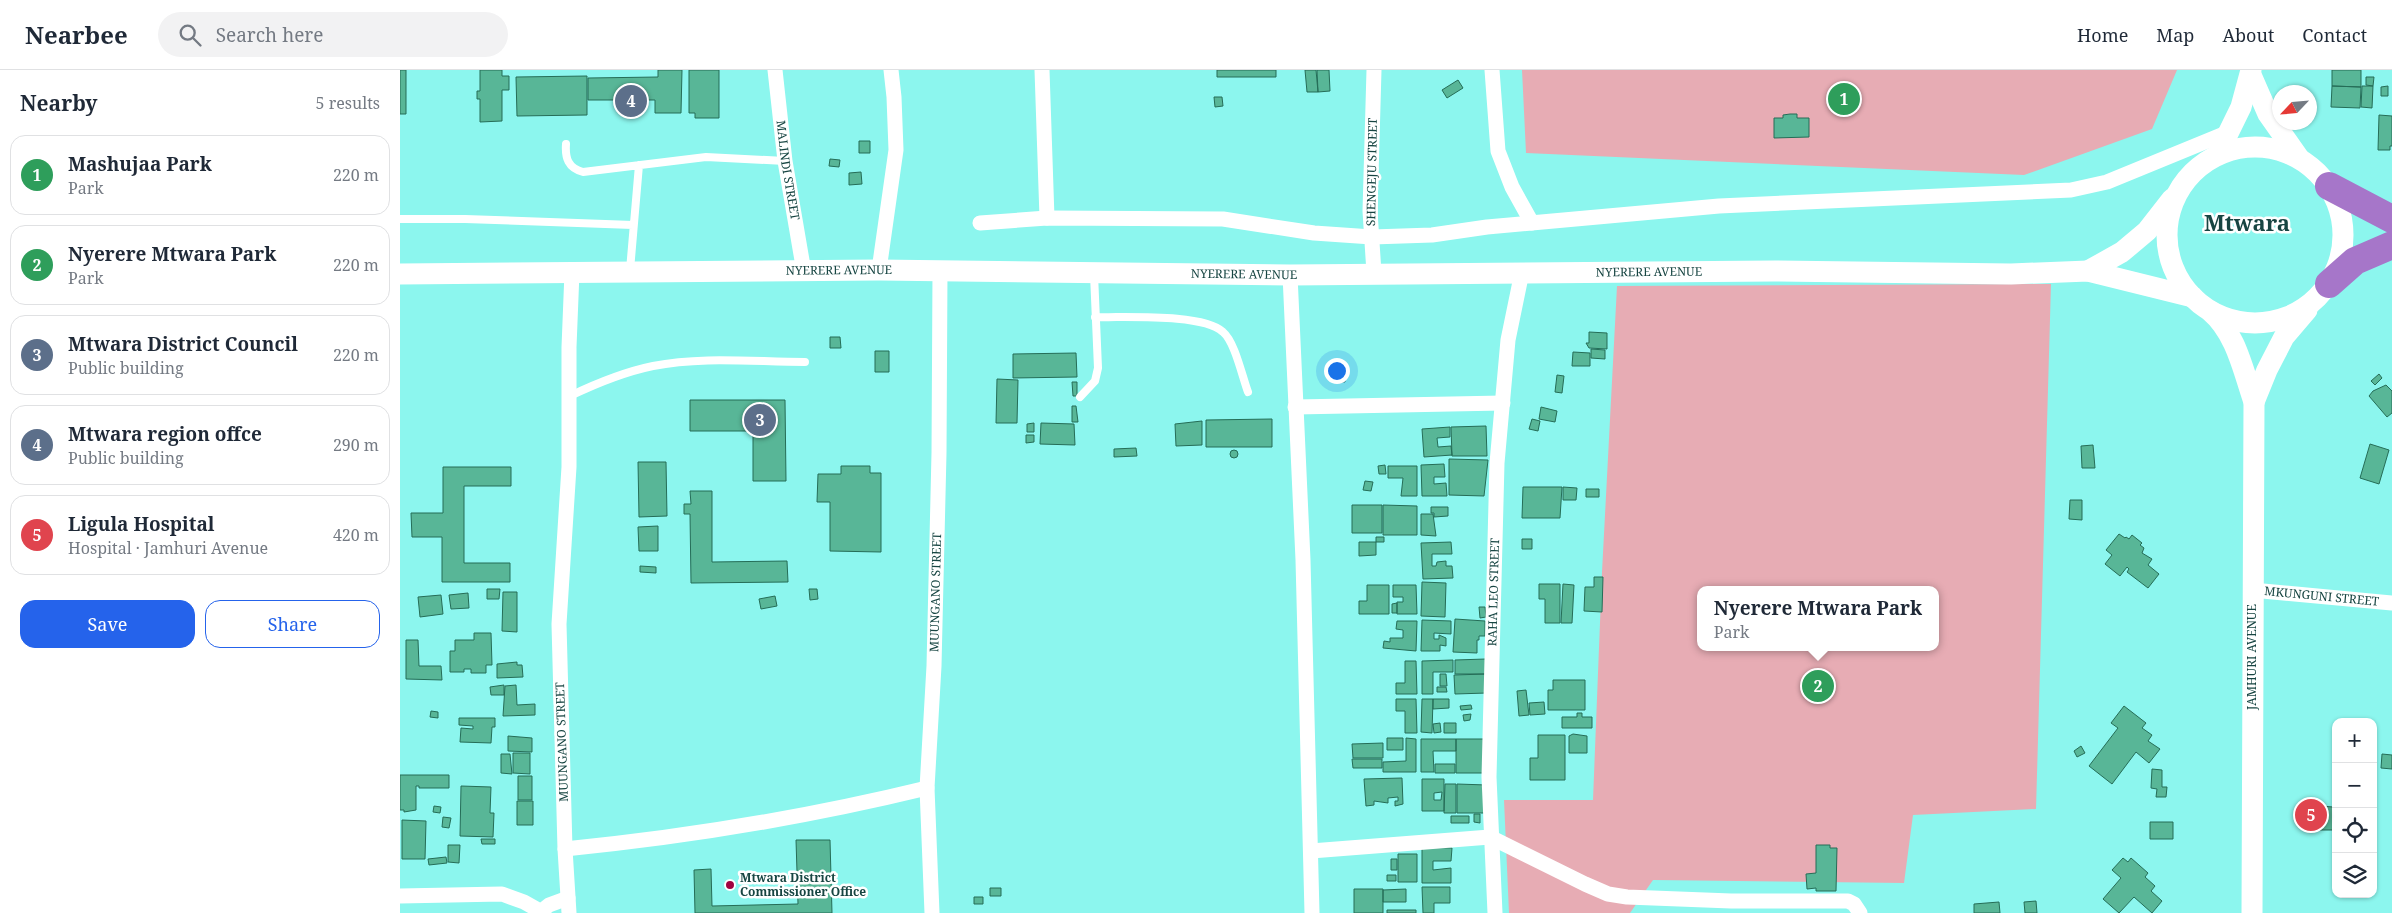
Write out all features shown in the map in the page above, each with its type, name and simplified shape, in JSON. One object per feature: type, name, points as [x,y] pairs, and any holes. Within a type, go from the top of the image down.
[{"type":"highway","points":[[2329,186],[2392,219]]},
{"type":"highway","points":[[2322,292],[2355,261],[2392,245]]},
{"type":"street","name":"MALINDI STREET","points":[[775,70],[785,161],[804,272]]},
{"type":"street","points":[[879,270],[896,150],[891,70]]},
{"type":"street","points":[[1042,70],[1047,218]]},
{"type":"street","name":"SHENGEJU STREET","points":[[1374,70],[1370,203],[1374,273]]},
{"type":"street","points":[[1492,70],[1498,151],[1512,187],[1532,223]]},
{"type":"street","points":[[2218,154],[2240,107],[2251,73]]},
{"type":"street","points":[[2251,73],[2268,114],[2299,158],[2329,186],[2342,218],[2342,252],[2322,292],[2284,337],[2267,370],[2254,402]]},
{"type":"street","points":[[980,223],[1047,218],[1222,219],[1314,233],[1372,237],[1432,235],[1532,223],[1719,206],[2071,190],[2107,182],[2229,132]]},
{"type":"street","points":[[2088,271],[2122,252],[2147,231],[2196,168],[2218,154],[2246,147],[2273,148],[2299,158]]},
{"type":"street","points":[[2180,189],[2169,216],[2168,245],[2176,273],[2193,297],[2222,321],[2235,347],[2254,402]]},
{"type":"street","name":"NYERERE AVENUE","points":[[400,274],[879,270],[1290,275],[1812,271],[1927,274],[2088,271]]},
{"type":"street","name":"MUUNGANO STREET","points":[[932,913],[927,788],[934,666],[939,453],[940,271]]},
{"type":"street","points":[[2088,271],[2193,297]]},
{"type":"street","name":"MUUNGANO STREET","points":[[568,905],[559,624],[570,467],[569,347],[572,272]]},
{"type":"street","name":"RAHA LEO STREET","points":[[1495,913],[1490,837],[1489,777],[1497,463],[1508,340],[1522,272]]},
{"type":"street","points":[[1290,275],[1303,560],[1312,913]]},
{"type":"street","points":[[2210,311],[2236,321],[2264,323],[2291,316],[2322,292]]},
{"type":"street","name":"JAMHURI AVENUE","points":[[2252,913],[2254,402]]},
{"type":"street","points":[[1295,407],[1503,403]]},
{"type":"street","name":"MKUNGUNI STREET","points":[[2252,590],[2392,603]]},
{"type":"street","points":[[565,849],[678,836],[876,800],[927,788]]},
{"type":"street","points":[[1311,851],[1490,837],[1608,894],[1657,899],[1848,901],[1854,904],[1860,913]]},
{"type":"street","points":[[400,896],[502,894],[524,902],[539,912],[568,905]]},
{"type":"lane","points":[[566,144],[565,154],[568,162],[574,170],[583,172],[706,157],[785,161]]},
{"type":"lane","points":[[630,272],[639,165]]},
{"type":"lane","points":[[400,220],[465,219],[633,225]]},
{"type":"lane","points":[[1080,397],[1095,381],[1098,368],[1094,272]]},
{"type":"lane","points":[[1095,317],[1168,318],[1214,327],[1224,332],[1233,349],[1248,392]]},
{"type":"lane","points":[[570,396],[603,380],[661,365],[695,362],[805,362]]},
{"type":"shaded area","points":[[1522,70],[2177,70],[2152,129],[2024,175],[1526,153]]},
{"type":"shaded area","points":[[2051,284],[2036,809],[1913,815],[1904,883],[1653,880],[1630,913],[1509,913],[1504,800],[1593,800],[1602,572],[1617,286]]},
{"type":"building","points":[[400,70],[406,70],[406,114],[400,114]]},
{"type":"building","points":[[480,70],[502,70],[502,76],[509,76],[509,90],[502,90],[502,121],[480,122],[480,99],[477,99],[477,91],[480,91]]},
{"type":"building","points":[[658,70],[682,70],[681,113],[655,113],[655,100],[588,100],[588,78],[658,77]]},
{"type":"building","points":[[689,70],[719,70],[719,118],[695,118],[695,113],[689,113]]},
{"type":"building","points":[[1217,70],[1276,70],[1276,77],[1217,77]]},
{"type":"building","points":[[1305,70],[1316,70],[1318,92],[1307,92]]},
{"type":"building","points":[[1317,70],[1329,70],[1330,91],[1318,92]]},
{"type":"building","points":[[2332,70],[2361,70],[2361,87],[2332,86]]},
{"type":"building","points":[[587,76],[587,115],[517,116],[516,77]]},
{"type":"building","points":[[2366,77],[2374,77],[2373,86],[2366,85]]},
{"type":"building","points":[[1458,80],[1463,88],[1447,98],[1442,90]]},
{"type":"building","points":[[2332,86],[2361,87],[2360,108],[2331,107]]},
{"type":"building","points":[[2362,86],[2373,86],[2372,108],[2361,107]]},
{"type":"building","points":[[2388,86],[2388,96],[2381,96],[2381,87]]},
{"type":"building","points":[[1214,97],[1222,97],[1223,106],[1215,107]]},
{"type":"building","points":[[1797,114],[1797,118],[1809,118],[1809,137],[1774,138],[1774,118],[1783,118],[1783,115]]},
{"type":"building","points":[[2379,115],[2392,116],[2392,146],[2390,146],[2390,150],[2378,150]]},
{"type":"building","points":[[859,141],[870,141],[870,153],[859,153]]},
{"type":"building","points":[[830,159],[840,160],[839,167],[829,166]]},
{"type":"building","points":[[861,172],[862,184],[849,185],[849,173]]},
{"type":"building","points":[[1589,332],[1607,333],[1607,349],[1589,348],[1586,343],[1589,343]]},
{"type":"building","points":[[830,337],[840,337],[841,348],[830,348]]},
{"type":"building","points":[[1591,349],[1605,350],[1605,359],[1591,358]]},
{"type":"building","points":[[875,351],[889,351],[889,372],[875,372]]},
{"type":"building","points":[[1573,352],[1590,353],[1590,366],[1572,366]]},
{"type":"building","points":[[1076,353],[1077,377],[1013,378],[1013,354]]},
{"type":"building","points":[[1345,363],[1345,382],[1333,382],[1332,364]]},
{"type":"building","points":[[2379,374],[2382,378],[2375,385],[2371,381]]},
{"type":"building","points":[[1557,375],[1564,376],[1562,393],[1555,392]]},
{"type":"building","points":[[997,379],[1018,380],[1017,423],[996,423]]},
{"type":"building","points":[[1072,382],[1077,382],[1077,396],[1073,396]]},
{"type":"building","points":[[2386,385],[2392,391],[2392,413],[2387,417],[2369,396],[2373,391]]},
{"type":"building","points":[[690,400],[785,400],[786,481],[753,481],[753,431],[690,431]]},
{"type":"building","points":[[1072,406],[1076,406],[1078,422],[1072,422]]},
{"type":"building","points":[[1541,407],[1557,411],[1555,422],[1539,419]]},
{"type":"building","points":[[1272,419],[1272,447],[1206,447],[1206,420]]},
{"type":"building","points":[[1532,419],[1540,421],[1538,431],[1529,429]]},
{"type":"building","points":[[1202,421],[1202,445],[1176,446],[1175,424]]},
{"type":"building","points":[[1034,423],[1034,432],[1027,432],[1027,424]]},
{"type":"building","points":[[1041,423],[1074,424],[1075,445],[1040,444]]},
{"type":"building","points":[[1486,426],[1487,456],[1452,456],[1451,427]]},
{"type":"building","points":[[1450,427],[1450,437],[1437,438],[1438,447],[1451,446],[1452,455],[1424,457],[1422,429]]},
{"type":"building","points":[[1026,435],[1034,435],[1034,442],[1026,443]]},
{"type":"building","points":[[2370,444],[2389,450],[2379,484],[2360,478]]},
{"type":"building","points":[[2093,445],[2095,468],[2082,468],[2081,446]]},
{"type":"building","points":[[1136,448],[1137,456],[1114,457],[1114,449]]},
{"type":"building","points":[[1234,450],[1238,454],[1234,458],[1230,454]]},
{"type":"building","points":[[1449,459],[1488,460],[1484,496],[1449,495]]},
{"type":"building","points":[[638,462],[666,462],[667,516],[639,517]]},
{"type":"building","points":[[1444,464],[1445,477],[1434,477],[1434,484],[1446,483],[1447,496],[1422,496],[1421,465]]},
{"type":"building","points":[[1385,465],[1386,474],[1379,474],[1378,466]]},
{"type":"building","points":[[841,466],[870,466],[870,473],[881,473],[881,552],[830,551],[830,502],[817,502],[818,474],[841,474]]},
{"type":"building","points":[[1388,466],[1417,466],[1417,496],[1401,496],[1403,478],[1388,478]]},
{"type":"building","points":[[443,467],[511,467],[511,486],[464,486],[464,563],[510,563],[510,582],[442,582],[442,537],[412,537],[411,513],[443,513]]},
{"type":"building","points":[[1365,481],[1373,482],[1371,491],[1363,490]]},
{"type":"building","points":[[1523,487],[1562,487],[1560,518],[1522,518]]},
{"type":"building","points":[[1563,487],[1577,488],[1576,500],[1563,500]]},
{"type":"building","points":[[1586,489],[1599,489],[1599,497],[1586,497]]},
{"type":"building","points":[[690,491],[712,491],[712,562],[787,561],[788,582],[691,583],[690,514],[684,514],[684,504],[691,504]]},
{"type":"building","points":[[2070,500],[2082,500],[2082,520],[2069,519]]},
{"type":"building","points":[[1352,505],[1382,505],[1382,533],[1352,533]]},
{"type":"building","points":[[1383,505],[1417,506],[1417,535],[1383,535]]},
{"type":"building","points":[[1431,507],[1448,507],[1448,516],[1434,517],[1434,513],[1431,513]]},
{"type":"building","points":[[1421,514],[1433,514],[1436,536],[1421,535]]},
{"type":"building","points":[[658,526],[658,551],[639,551],[638,527]]},
{"type":"building","points":[[2119,534],[2129,539],[2132,535],[2142,543],[2140,545],[2144,548],[2142,553],[2152,559],[2148,565],[2159,574],[2148,588],[2127,572],[2129,569],[2127,567],[2120,576],[2105,564],[2112,555],[2106,550]]},
{"type":"building","points":[[1376,537],[1384,537],[1384,542],[1376,542]]},
{"type":"building","points":[[1522,539],[1532,539],[1532,549],[1522,549]]},
{"type":"building","points":[[1359,542],[1376,542],[1376,555],[1359,556]]},
{"type":"building","points":[[1451,542],[1452,554],[1432,554],[1432,566],[1436,566],[1437,562],[1446,561],[1446,566],[1452,566],[1453,578],[1423,579],[1421,543]]},
{"type":"building","points":[[640,566],[656,567],[656,573],[640,572]]},
{"type":"building","points":[[1594,577],[1603,577],[1602,612],[1584,611],[1585,587],[1594,587]]},
{"type":"building","points":[[1422,582],[1446,583],[1445,617],[1421,616]]},
{"type":"building","points":[[1539,584],[1560,584],[1560,623],[1545,623],[1545,599],[1539,599]]},
{"type":"building","points":[[1563,584],[1574,585],[1572,623],[1561,623]]},
{"type":"building","points":[[1367,585],[1389,585],[1389,614],[1359,614],[1359,601],[1367,601]]},
{"type":"building","points":[[1393,585],[1416,585],[1417,614],[1397,614],[1397,602],[1403,602],[1403,597],[1393,597]]},
{"type":"building","points":[[487,589],[500,589],[499,599],[487,599]]},
{"type":"building","points":[[809,589],[817,589],[818,599],[810,600]]},
{"type":"building","points":[[503,592],[517,592],[517,632],[502,631]]},
{"type":"building","points":[[468,593],[469,608],[451,609],[449,595]]},
{"type":"building","points":[[441,595],[443,614],[420,617],[418,597]]},
{"type":"building","points":[[775,596],[777,606],[761,609],[759,599]]},
{"type":"building","points":[[1397,603],[1397,613],[1392,613],[1392,604]]},
{"type":"building","points":[[1479,607],[1485,607],[1486,617],[1480,618]]},
{"type":"building","points":[[1455,619],[1485,621],[1485,636],[1479,636],[1479,640],[1477,640],[1477,653],[1453,652]]},
{"type":"building","points":[[1422,620],[1451,621],[1451,634],[1434,633],[1434,639],[1439,639],[1439,635],[1446,638],[1446,646],[1440,645],[1440,651],[1421,651]]},
{"type":"building","points":[[1397,621],[1417,621],[1416,651],[1383,648],[1384,641],[1390,642],[1390,638],[1403,638],[1403,630],[1396,629]]},
{"type":"building","points":[[474,633],[491,633],[492,665],[486,665],[486,673],[471,673],[471,669],[464,669],[464,672],[450,672],[450,651],[455,651],[455,640],[474,640]]},
{"type":"building","points":[[406,640],[418,640],[419,666],[441,666],[442,680],[406,679]]},
{"type":"building","points":[[1486,659],[1486,674],[1455,674],[1455,660]]},
{"type":"building","points":[[1453,660],[1453,672],[1433,672],[1433,694],[1422,694],[1422,661]]},
{"type":"building","points":[[1405,661],[1416,661],[1417,694],[1396,694],[1396,683],[1405,683]]},
{"type":"building","points":[[517,662],[517,665],[522,665],[523,677],[497,678],[497,664]]},
{"type":"building","points":[[1440,674],[1446,674],[1447,686],[1440,686]]},
{"type":"building","points":[[1486,674],[1487,693],[1455,694],[1454,675]]},
{"type":"building","points":[[1553,680],[1585,680],[1585,710],[1548,710],[1548,690],[1553,690]]},
{"type":"building","points":[[504,685],[504,695],[491,695],[490,687]]},
{"type":"building","points":[[516,685],[517,705],[535,704],[535,715],[503,716],[505,686]]},
{"type":"building","points":[[1437,687],[1446,687],[1447,692],[1437,692]]},
{"type":"building","points":[[1526,690],[1529,715],[1519,716],[1517,691]]},
{"type":"building","points":[[1396,699],[1416,699],[1417,733],[1405,733],[1405,711],[1396,711]]},
{"type":"building","points":[[1422,699],[1433,699],[1432,733],[1421,732]]},
{"type":"building","points":[[1433,699],[1449,699],[1449,708],[1433,709]]},
{"type":"building","points":[[1544,702],[1545,714],[1530,715],[1529,703]]},
{"type":"building","points":[[1471,705],[1472,709],[1461,710],[1460,706]]},
{"type":"building","points":[[2124,706],[2146,723],[2142,728],[2152,735],[2148,741],[2160,749],[2149,763],[2136,752],[2112,784],[2089,766],[2118,728],[2111,723]]},
{"type":"building","points":[[431,711],[438,712],[438,718],[430,717]]},
{"type":"building","points":[[1577,713],[1582,713],[1582,717],[1592,717],[1592,728],[1562,728],[1562,717],[1577,717]]},
{"type":"building","points":[[1471,714],[1470,720],[1464,721],[1463,715]]},
{"type":"building","points":[[459,718],[495,718],[495,727],[492,727],[491,743],[460,742],[461,728],[473,729],[473,726],[459,725]]},
{"type":"building","points":[[1440,723],[1441,732],[1434,733],[1433,724]]},
{"type":"building","points":[[1444,723],[1456,723],[1456,733],[1444,733]]},
{"type":"building","points":[[1573,734],[1587,736],[1587,753],[1569,753],[1569,736]]},
{"type":"building","points":[[1538,735],[1565,735],[1565,780],[1530,780],[1530,758],[1538,758]]},
{"type":"building","points":[[508,736],[532,738],[532,752],[508,751]]},
{"type":"building","points":[[1387,738],[1403,738],[1403,750],[1387,750]]},
{"type":"building","points":[[1406,738],[1416,739],[1416,772],[1383,772],[1383,762],[1406,761]]},
{"type":"building","points":[[1421,739],[1456,739],[1456,751],[1433,751],[1434,772],[1421,772]]},
{"type":"building","points":[[1456,739],[1487,739],[1483,773],[1456,773]]},
{"type":"building","points":[[1383,743],[1383,758],[1353,758],[1352,744]]},
{"type":"building","points":[[2081,746],[2085,753],[2077,757],[2074,751]]},
{"type":"building","points":[[513,753],[530,753],[530,774],[513,773]]},
{"type":"building","points":[[501,754],[510,754],[512,774],[501,773]]},
{"type":"building","points":[[2382,754],[2392,755],[2392,769],[2381,768]]},
{"type":"building","points":[[1352,759],[1382,759],[1382,768],[1353,768]]},
{"type":"building","points":[[1435,764],[1455,764],[1455,773],[1435,773]]},
{"type":"building","points":[[2152,769],[2162,770],[2162,787],[2167,787],[2166,797],[2156,797],[2157,789],[2151,788]]},
{"type":"building","points":[[400,775],[449,775],[449,788],[419,788],[419,786],[416,786],[416,810],[404,812],[404,810],[400,810]]},
{"type":"building","points":[[518,776],[532,776],[532,800],[518,800]]},
{"type":"building","points":[[1402,778],[1403,804],[1395,806],[1395,801],[1398,801],[1398,797],[1388,798],[1388,803],[1374,801],[1374,805],[1366,806],[1364,779]]},
{"type":"building","points":[[1422,779],[1444,779],[1444,811],[1422,811]],"holes":[[[1442,792],[1441,800],[1434,800],[1434,793]]]},
{"type":"building","points":[[1445,784],[1456,784],[1456,813],[1444,813]]},
{"type":"building","points":[[1457,784],[1487,785],[1487,813],[1457,813]]},
{"type":"building","points":[[461,786],[491,787],[490,813],[494,813],[493,837],[460,836]]},
{"type":"building","points":[[517,801],[533,801],[533,825],[517,825]]},
{"type":"building","points":[[434,806],[441,807],[440,813],[433,812]]},
{"type":"building","points":[[2320,806],[2332,807],[2332,830],[2320,830]]},
{"type":"building","points":[[1474,814],[1480,814],[1480,823],[1474,822]]},
{"type":"building","points":[[1451,816],[1469,816],[1469,823],[1451,823]]},
{"type":"building","points":[[443,817],[451,818],[449,828],[442,827]]},
{"type":"building","points":[[402,820],[426,821],[425,859],[402,859]]},
{"type":"building","points":[[2150,822],[2173,822],[2173,839],[2150,839]]},
{"type":"building","points":[[481,839],[495,839],[495,844],[482,844]]},
{"type":"building","points":[[796,840],[830,840],[832,913],[695,913],[694,870],[711,869],[712,906],[798,904]]},
{"type":"building","points":[[448,845],[460,845],[459,863],[448,862]]},
{"type":"building","points":[[1816,845],[1830,845],[1830,848],[1837,848],[1836,891],[1816,891],[1816,888],[1807,889],[1806,874],[1816,873]]},
{"type":"building","points":[[1422,847],[1452,848],[1451,861],[1433,861],[1433,870],[1451,868],[1451,883],[1422,883]]},
{"type":"building","points":[[1398,854],[1417,854],[1417,882],[1398,882]]},
{"type":"building","points":[[446,857],[447,863],[429,865],[428,859]]},
{"type":"building","points":[[2123,858],[2128,862],[2131,858],[2148,873],[2145,877],[2155,886],[2151,891],[2162,901],[2152,913],[2134,897],[2119,913],[2103,899],[2121,878],[2112,870]]},
{"type":"building","points":[[1391,859],[1397,859],[1397,870],[1391,870]]},
{"type":"building","points":[[1387,875],[1396,875],[1396,881],[1387,881]]},
{"type":"building","points":[[1422,887],[1450,887],[1450,903],[1434,903],[1434,913],[1423,913]]},
{"type":"building","points":[[990,888],[1001,888],[1001,896],[990,896]]},
{"type":"building","points":[[1354,889],[1383,889],[1383,913],[1354,913]]},
{"type":"building","points":[[1406,889],[1406,902],[1383,902],[1383,890]]},
{"type":"building","points":[[974,897],[983,897],[983,904],[974,904]]},
{"type":"building","points":[[2036,901],[2037,913],[2025,913],[2024,902]]},
{"type":"building","points":[[1999,902],[2000,913],[1974,913],[1974,904]]},
{"type":"building","points":[[1387,910],[1416,910],[1416,913],[1387,913]]},
{"type":"place","name":"Mashujaa Park","points":[[1844,99]]},
{"type":"place","name":"Mtwara region offce","points":[[631,101]]},
{"type":"place","name":"Mtwara District Council","points":[[760,420]]},
{"type":"place","name":"Nyerere Mtwara Park","points":[[1818,686]]},
{"type":"place","name":"Ligula Hospital","points":[[2311,815]]},
{"type":"place","name":"Mtwara District Commissioner Office","points":[[730,885]]},
{"type":"district","name":"Mtwara","points":[[2247,223]]}]
